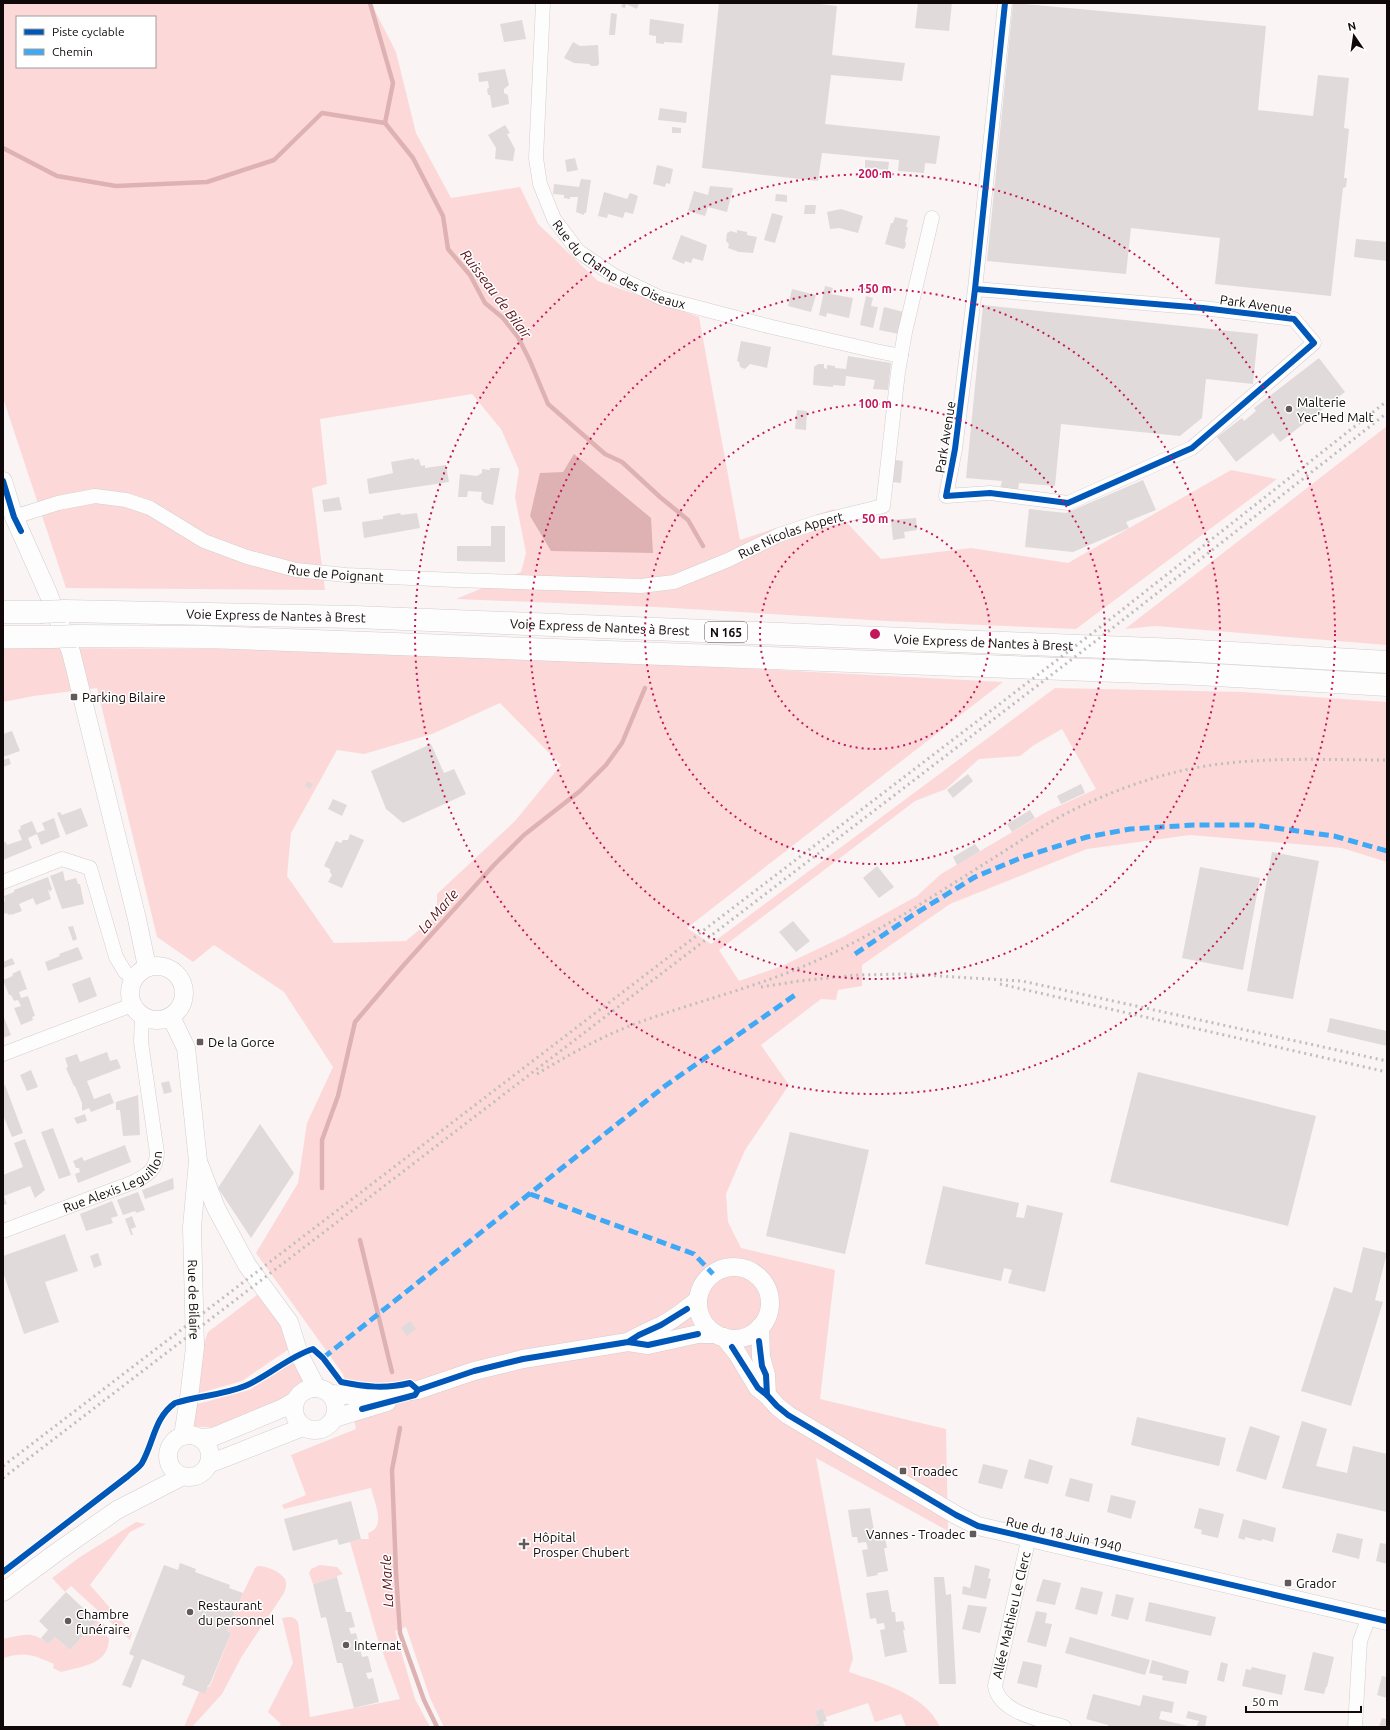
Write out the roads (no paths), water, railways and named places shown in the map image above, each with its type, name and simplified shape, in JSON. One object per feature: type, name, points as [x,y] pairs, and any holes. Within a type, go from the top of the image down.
[{"type":"highway","name":"Voie Express de Nantes à Brest","points":[[3,612],[65,611],[355,617],[1136,648],[1387,662]]},
{"type":"highway","name":"Voie Express de Nantes à Brest","points":[[3,637],[208,637],[1198,674],[1387,685]]},
{"type":"street","name":"Rue du Champ des Oiseaux","points":[[543,3],[536,158],[540,184],[554,219],[578,251],[613,275],[661,298],[772,327],[901,356]]},
{"type":"street","points":[[975,289],[1005,3]]},
{"type":"street","name":"Rue Nicolas Appert","points":[[674,582],[728,560],[779,535],[818,522],[883,506],[905,332],[932,218]]},
{"type":"street","name":"Park Avenue","points":[[975,289],[1203,308],[1294,319],[1314,343],[1192,448],[1068,503],[990,493],[946,496],[955,450],[975,289]]},
{"type":"street","points":[[3,482],[14,517],[48,594],[71,652],[137,919],[140,972],[129,993],[137,1010],[158,1020],[170,1017],[180,1008],[184,995],[181,979],[171,969],[160,965],[140,972],[125,972],[116,957],[90,868],[62,860],[3,882]]},
{"type":"street","name":"Rue de Poignant","points":[[14,517],[58,502],[95,496],[126,500],[150,508],[204,541],[247,557],[296,570],[346,575],[547,584],[641,586],[674,582]]},
{"type":"street","points":[[3,1054],[137,1010]]},
{"type":"street","name":"Rue Alexis Leguillon","points":[[3,1231],[134,1182],[148,1174],[156,1164],[158,1153],[137,1010]]},
{"type":"street","name":"Rue de Bilaire","points":[[170,1017],[186,1048],[198,1161],[192,1227],[195,1347],[189,1398],[182,1436]]},
{"type":"street","name":"Rue de Bilaire","points":[[198,1161],[216,1208],[248,1265],[289,1322],[299,1354],[324,1391]]},
{"type":"street","points":[[418,1390],[415,1395],[335,1418],[321,1430],[303,1427],[298,1422],[295,1415],[294,1408],[297,1396],[306,1389],[367,1396],[418,1390],[474,1371],[523,1359],[628,1342],[648,1345],[698,1334],[720,1336],[729,1339],[744,1338],[754,1333],[760,1327],[769,1312],[770,1299],[765,1285],[755,1274],[742,1268],[727,1268],[713,1274],[703,1285],[698,1300],[698,1310],[702,1320],[708,1328],[720,1336]]},
{"type":"street","points":[[628,1342],[675,1318],[698,1300]]},
{"type":"street","points":[[760,1327],[760,1357],[766,1375],[767,1394]]},
{"type":"street","name":"Rue du 18 Juin 1940","points":[[720,1336],[737,1353],[758,1388],[767,1394],[777,1406],[788,1415],[956,1515],[978,1526],[1387,1621]]},
{"type":"street","points":[[324,1391],[337,1405],[335,1418]]},
{"type":"street","points":[[295,1401],[283,1408],[213,1437],[201,1438],[195,1436],[182,1436],[176,1440],[169,1452],[177,1471],[189,1477],[200,1474],[209,1464],[303,1427]]},
{"type":"street","points":[[201,1438],[206,1443],[209,1450],[209,1464]]},
{"type":"street","points":[[3,1592],[57,1552],[177,1471]]},
{"type":"street","name":"Allée Mathieu Le Clerc","points":[[1029,1537],[995,1686],[996,1692],[1000,1700],[1012,1709],[1064,1727]]},
{"type":"street","points":[[1355,1727],[1360,1641],[1369,1617]]},
{"type":"waterway","points":[[370,3],[393,83],[385,123]]},
{"type":"waterway","name":"Ruisseau de Bilair","points":[[3,148],[57,176],[116,186],[207,182],[274,160],[322,113],[385,123],[413,158],[443,216],[448,249],[470,275],[485,303],[503,318],[518,337],[548,404],[605,454],[622,462],[660,497],[688,520],[703,546]]},
{"type":"waterway","name":"La Marle","points":[[322,1188],[322,1140],[338,1096],[355,1022],[402,967],[494,865],[524,835],[580,791],[606,765],[622,743],[645,688]]},
{"type":"waterway","name":"La Marle","points":[[360,1240],[392,1372]]},
{"type":"waterway","name":"La Marle","points":[[400,1428],[392,1470],[400,1633],[424,1700],[437,1727]]},
{"type":"railway","points":[[3,1466],[1099,628],[1387,401]]},
{"type":"railway","points":[[3,1478],[1110,630],[1387,413]]},
{"type":"railway","points":[[537,1074],[587,1045],[627,1027],[776,977],[820,959],[864,937],[908,912],[1054,820],[1092,801],[1146,780],[1183,770],[1220,764],[1262,760],[1387,760]]},
{"type":"railway","points":[[761,987],[799,981],[858,975],[905,974],[1022,981],[1387,1061]]},
{"type":"railway","points":[[1000,984],[1387,1072]]},
{"type":"place","name":"Malterie Yec'Hed Malt","points":[[1289,409]]},
{"type":"place","name":"Parking Bilaire","points":[[74,697]]},
{"type":"place","name":"De la Gorce","points":[[200,1042]]},
{"type":"place","name":"Troadec","points":[[903,1471]]},
{"type":"place","name":"Vannes - Troadec","points":[[973,1534]]},
{"type":"place","name":"Hôpital Prosper Chubert","points":[[524,1544]]},
{"type":"place","name":"Grador","points":[[1288,1583]]},
{"type":"place","name":"Restaurant du personnel","points":[[190,1612]]},
{"type":"place","name":"Chambre funéraire","points":[[68,1621]]},
{"type":"place","name":"Internat","points":[[346,1645]]}]
